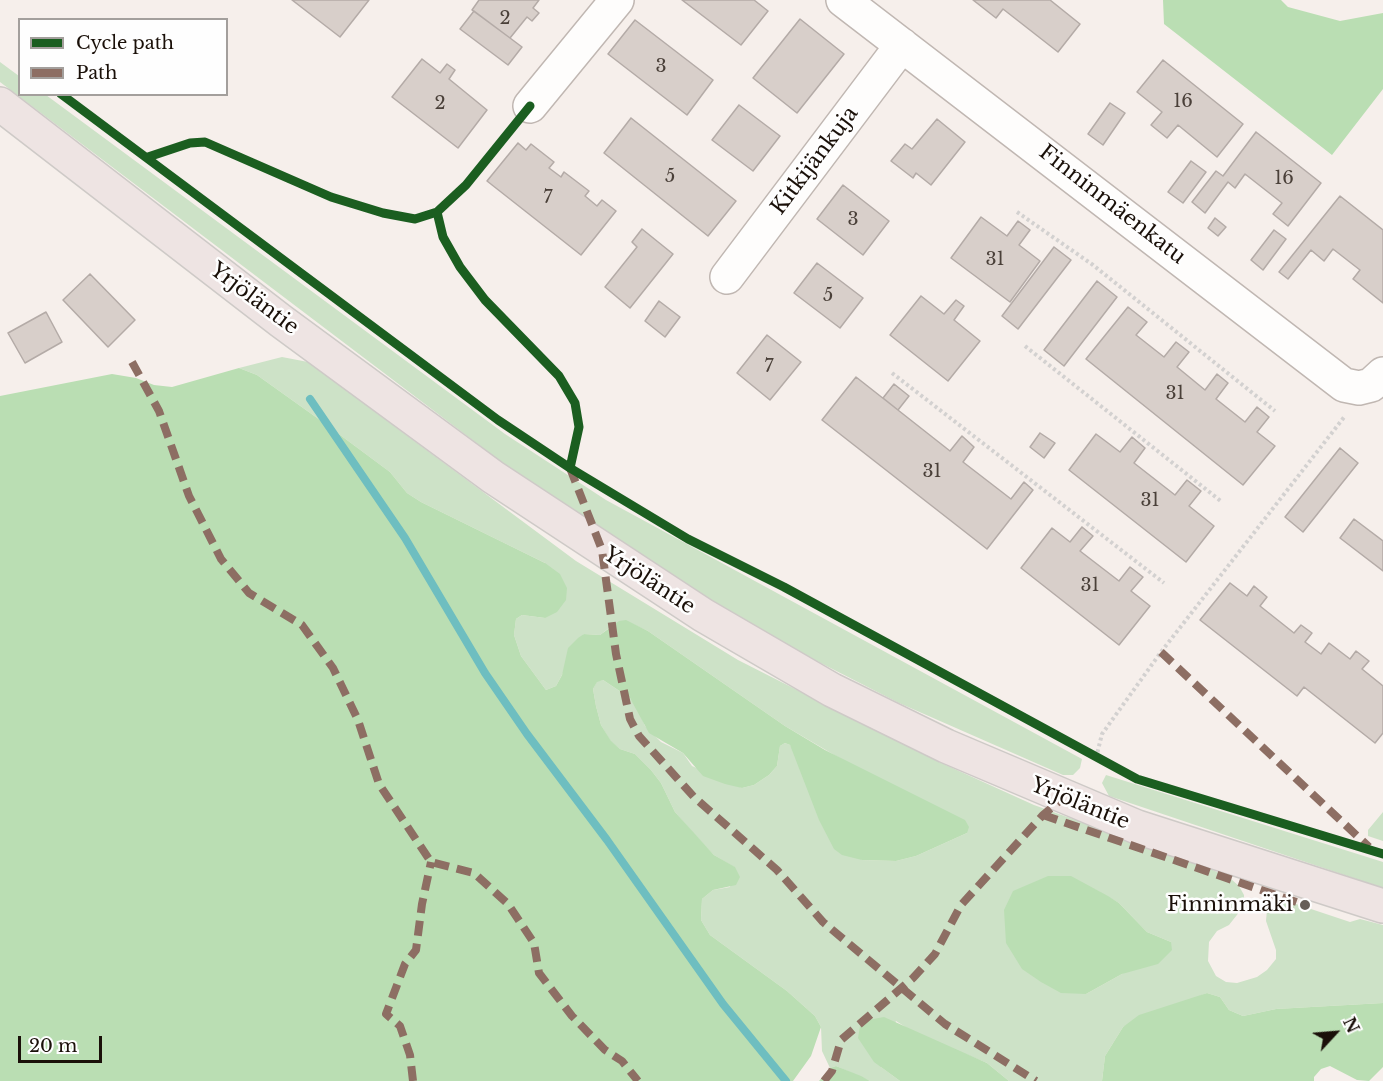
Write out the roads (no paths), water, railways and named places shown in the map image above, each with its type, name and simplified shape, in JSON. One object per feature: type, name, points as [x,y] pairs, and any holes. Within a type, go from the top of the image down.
[{"type":"main road","name":"Yrjöläntie","points":[[0,104],[281,321],[493,477],[703,615],[832,690],[946,746],[1063,798],[1137,827],[1383,906]]},
{"type":"street","points":[[530,106],[617,0]]},
{"type":"street","name":"Finninmäenkatu","points":[[843,0],[1344,385],[1359,388],[1371,385],[1383,374]]},
{"type":"street","name":"Kitkijänkuja","points":[[727,277],[902,45]]},
{"type":"waterway","points":[[310,399],[405,538],[485,673],[527,734],[607,840],[723,1004],[786,1081]]},
{"type":"place","name":"Finninmäki","points":[[1305,905]]}]
